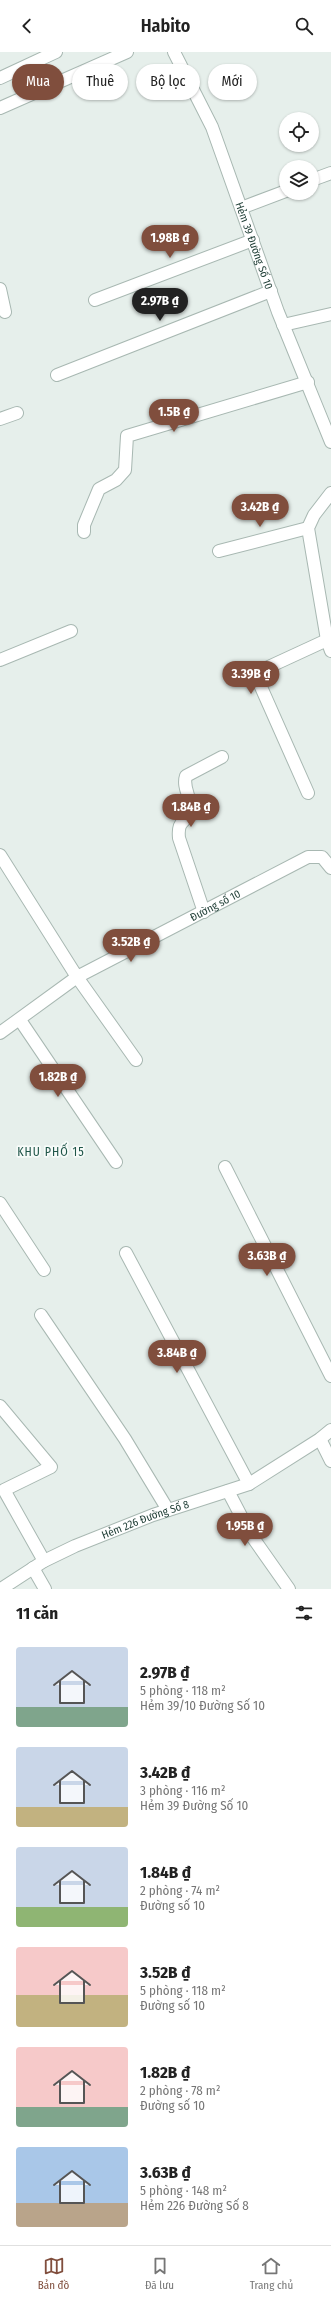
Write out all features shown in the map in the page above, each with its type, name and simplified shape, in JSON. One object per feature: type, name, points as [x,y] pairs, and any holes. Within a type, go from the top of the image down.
[{"type":"street","points":[[0,78],[56,52]]},
{"type":"street","points":[[0,108],[127,52]]},
{"type":"street","name":"Hẻm 39 Đường Số 10","points":[[174,52],[212,127],[271,291],[331,442]]},
{"type":"street","points":[[319,177],[331,173]]},
{"type":"street","points":[[241,208],[279,194]]},
{"type":"street","points":[[95,300],[253,240]]},
{"type":"street","points":[[0,288],[5,312]]},
{"type":"street","points":[[57,375],[271,291]]},
{"type":"street","points":[[284,325],[331,314]]},
{"type":"street","points":[[84,532],[84,525],[99,489],[116,480],[125,470],[127,436],[308,382]]},
{"type":"street","points":[[0,419],[17,413]]},
{"type":"street","points":[[308,793],[257,678],[262,670],[329,645],[308,528],[314,515],[331,494]]},
{"type":"street","points":[[219,551],[308,528]]},
{"type":"street","points":[[0,660],[71,630]]},
{"type":"street","points":[[204,912],[179,838],[178,827],[190,810],[184,782],[186,776],[222,757]]},
{"type":"street","points":[[0,855],[77,977],[136,1060]]},
{"type":"street","name":"Đường số 10","points":[[0,1033],[20,1020],[77,977],[308,857],[322,857],[331,868]]},
{"type":"street","points":[[20,1020],[116,1162]]},
{"type":"street","points":[[225,1168],[331,1376]]},
{"type":"street","points":[[0,1203],[44,1270]]},
{"type":"street","points":[[126,1253],[250,1484]]},
{"type":"street","points":[[41,1315],[125,1439],[168,1510]]},
{"type":"street","points":[[0,1406],[51,1467],[4,1490],[44,1561]]},
{"type":"street","name":"Hẻm 226 Đường Số 8","points":[[1,1589],[44,1561],[75,1546],[168,1510],[250,1484],[320,1439],[331,1430]]},
{"type":"street","points":[[320,1439],[331,1461]]},
{"type":"street","points":[[228,1491],[251,1535],[289,1589]]},
{"type":"street","points":[[33,1568],[45,1589]]},
{"type":"district","name":"KHU PHỐ 15","points":[[51,1152]]}]
